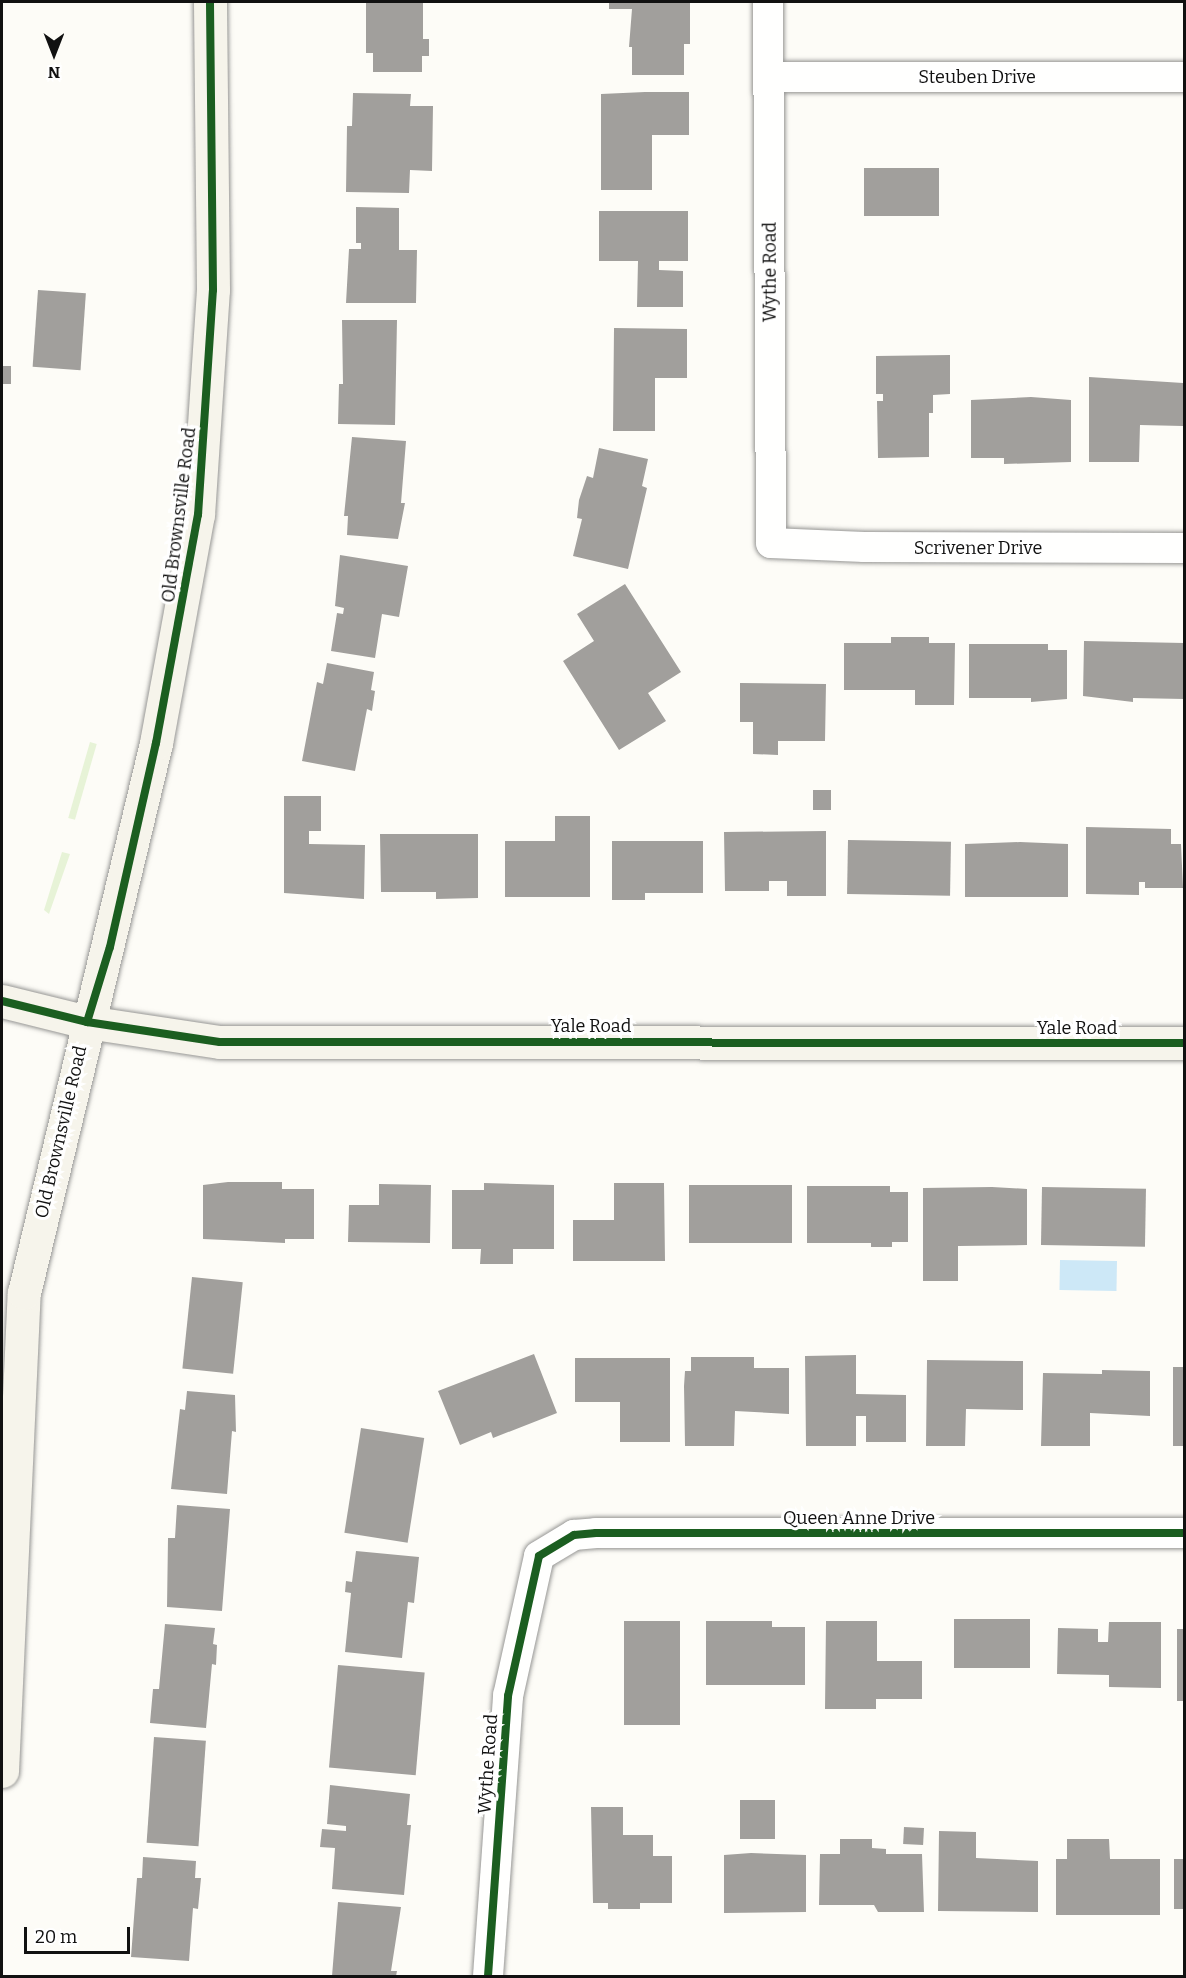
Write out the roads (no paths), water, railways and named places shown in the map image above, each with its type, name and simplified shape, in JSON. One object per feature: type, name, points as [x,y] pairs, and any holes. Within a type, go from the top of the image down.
[{"type":"main road","name":"Old Brownsville Road","points":[[2,1771],[24,1293],[87,1022],[110,947],[156,743],[198,515],[213,290],[210,2]]},
{"type":"main road","name":"Yale Road","points":[[2,1001],[87,1022],[182,1039],[297,1043],[1185,1043]]},
{"type":"main road","name":"Yale Road","points":[[2,1024],[87,1022]]},
{"type":"street","name":"Wythe Road","points":[[768,2],[771,543]]},
{"type":"street","name":"Steuben Drive","points":[[769,78],[1185,77]]},
{"type":"street","name":"Scrivener Drive","points":[[771,543],[864,548],[1185,548]]},
{"type":"street","name":"Queen Anne Drive","points":[[539,1556],[574,1535],[596,1533],[1185,1533]]},
{"type":"street","name":"Wythe Road","points":[[488,1977],[508,1696],[539,1556]]},
{"type":"water","points":[[1060,1260],[1117,1261],[1116,1291],[1059,1290]]}]
